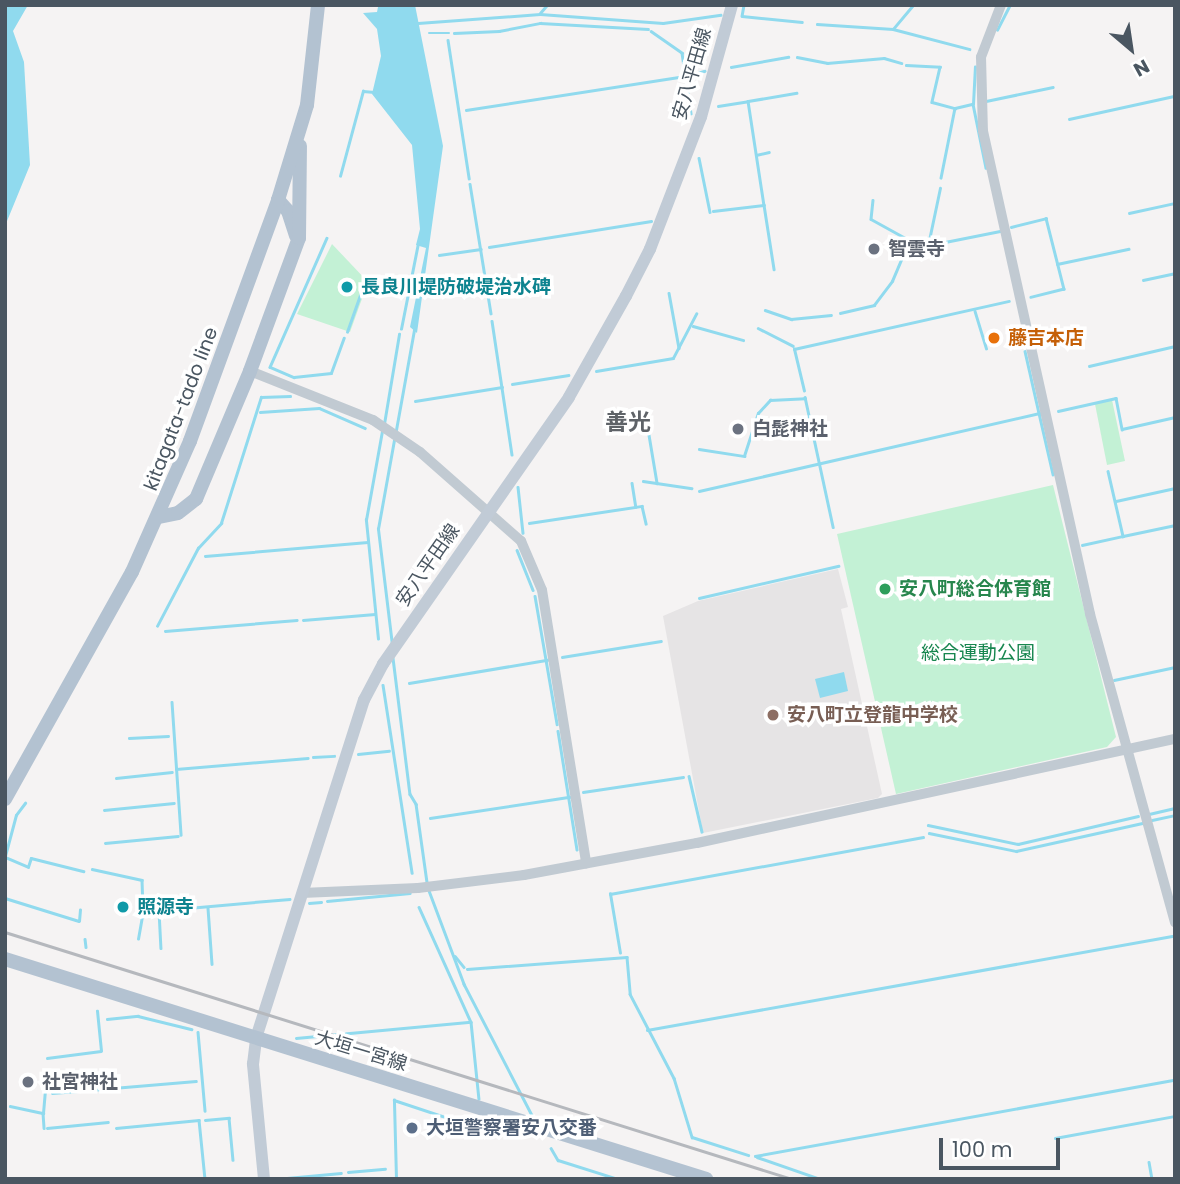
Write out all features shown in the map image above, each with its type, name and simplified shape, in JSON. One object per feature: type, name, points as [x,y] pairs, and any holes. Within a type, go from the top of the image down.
[{"type":"main road","name":"kitagata-tado line","points":[[5,799],[159,517],[224,355],[278,200],[307,105],[318,5]]},
{"type":"main road","name":"安八平田線","points":[[264,1179],[253,1064],[256,1038],[353,729],[383,664],[569,397],[650,249],[701,117],[732,5]]},
{"type":"main road","points":[[159,517],[178,513],[196,499],[250,371],[294,254],[302,223],[300,144],[307,105]]},
{"type":"main road","points":[[278,200],[295,224],[294,254]]},
{"type":"main road","name":"大垣一宮線","points":[[5,959],[706,1179]]},
{"type":"street","points":[[1001,5],[981,57],[983,131],[1090,614],[1125,751],[1175,923]]},
{"type":"street","points":[[250,371],[377,423],[403,440],[521,541],[539,577],[586,863]]},
{"type":"street","points":[[302,892],[418,888],[586,863],[1175,739]]},
{"type":"shaded area","name":"安八町立登龍中学校","points":[[838,569],[848,607],[841,609],[882,794],[878,798],[703,833],[663,616],[698,601]]},
{"type":"green space","points":[[332,244],[368,282],[350,332],[297,314]]},
{"type":"green space","points":[[1112,400],[1125,461],[1107,465],[1095,404]]},
{"type":"green space","name":"総合運動公園","points":[[1053,485],[1116,737],[1107,747],[896,794],[837,534]]},
{"type":"water","points":[[5,5],[28,5],[13,31],[24,62],[30,165],[5,226]]},
{"type":"water","points":[[415,5],[443,146],[417,333],[410,327],[426,248],[416,245],[420,229],[412,145],[372,94],[381,56],[377,29],[363,13],[377,12],[378,7]]},
{"type":"water","points":[[844,672],[848,691],[820,698],[815,679]]},
{"type":"waterway","points":[[540,13],[547,5]]},
{"type":"waterway","points":[[744,5],[742,16],[802,22]]},
{"type":"waterway","points":[[893,29],[913,5]]},
{"type":"waterway","points":[[997,30],[1010,5]]},
{"type":"waterway","points":[[418,23],[540,14],[663,23],[720,15]]},
{"type":"waterway","points":[[454,33],[499,31],[540,23],[648,29]]},
{"type":"waterway","points":[[817,24],[893,29],[969,49]]},
{"type":"waterway","points":[[651,31],[682,53],[691,113]]},
{"type":"waterway","points":[[429,33],[449,33]]},
{"type":"waterway","points":[[448,40],[469,178]]},
{"type":"waterway","points":[[731,67],[788,57]]},
{"type":"waterway","points":[[797,57],[827,63],[884,58],[901,63]]},
{"type":"waterway","points":[[906,65],[940,67],[932,102],[955,108],[941,178]]},
{"type":"waterway","points":[[955,108],[973,104],[975,67]]},
{"type":"waterway","points":[[691,75],[704,71]]},
{"type":"waterway","points":[[466,110],[686,76]]},
{"type":"waterway","points":[[986,101],[1053,87]]},
{"type":"waterway","points":[[340,176],[363,91],[374,92]]},
{"type":"waterway","points":[[748,101],[796,93]]},
{"type":"waterway","points":[[1069,119],[1174,96]]},
{"type":"waterway","points":[[718,106],[748,101],[764,205]]},
{"type":"waterway","points":[[973,104],[986,168]]},
{"type":"waterway","points":[[756,155],[769,152]]},
{"type":"waterway","points":[[699,158],[710,212]]},
{"type":"waterway","points":[[470,184],[491,313]]},
{"type":"waterway","points":[[840,313],[874,305],[892,281],[909,241],[928,245],[940,188]]},
{"type":"waterway","points":[[873,200],[871,219],[909,240]]},
{"type":"waterway","points":[[1129,213],[1175,203]]},
{"type":"waterway","points":[[713,211],[764,205],[774,269]]},
{"type":"waterway","points":[[1011,227],[1046,218],[1064,289],[1031,297]]},
{"type":"waterway","points":[[489,247],[651,221]]},
{"type":"waterway","points":[[930,245],[1000,231]]},
{"type":"waterway","points":[[327,238],[270,367],[294,377],[331,373],[344,338]]},
{"type":"waterway","points":[[401,329],[418,243]]},
{"type":"waterway","points":[[439,255],[481,249]]},
{"type":"waterway","points":[[1057,264],[1128,249]]},
{"type":"waterway","points":[[1143,280],[1175,273]]},
{"type":"waterway","points":[[347,332],[365,281]]},
{"type":"waterway","points":[[669,293],[679,348]]},
{"type":"waterway","points":[[804,391],[794,349],[1009,301]]},
{"type":"waterway","points":[[765,310],[791,319],[831,315]]},
{"type":"waterway","points":[[975,311],[986,348]]},
{"type":"waterway","points":[[596,371],[673,358],[696,314]]},
{"type":"waterway","points":[[492,321],[512,455]]},
{"type":"waterway","points":[[693,326],[743,340]]},
{"type":"waterway","points":[[758,328],[793,346]]},
{"type":"waterway","points":[[396,430],[414,330]]},
{"type":"waterway","points":[[384,424],[399,334]]},
{"type":"waterway","points":[[1089,366],[1175,346]]},
{"type":"waterway","points":[[1025,351],[1039,413]]},
{"type":"waterway","points":[[512,384],[568,375]]},
{"type":"waterway","points":[[415,401],[502,387]]},
{"type":"waterway","points":[[157,626],[198,548],[221,523],[261,397],[290,396]]},
{"type":"waterway","points":[[805,397],[833,527]]},
{"type":"waterway","points":[[699,449],[744,456],[758,413],[770,400],[805,398]]},
{"type":"waterway","points":[[1058,411],[1116,398],[1122,429],[1175,417]]},
{"type":"waterway","points":[[260,412],[319,408],[365,428]]},
{"type":"waterway","points":[[699,491],[1039,413],[1053,474]]},
{"type":"waterway","points":[[648,429],[657,483]]},
{"type":"waterway","points":[[378,639],[366,520],[382,431]]},
{"type":"waterway","points":[[392,645],[378,529],[394,440]]},
{"type":"waterway","points":[[1108,471],[1123,536],[1175,525]]},
{"type":"waterway","points":[[643,481],[691,488]]},
{"type":"waterway","points":[[632,483],[636,507]]},
{"type":"waterway","points":[[518,487],[523,533]]},
{"type":"waterway","points":[[1116,501],[1175,488]]},
{"type":"waterway","points":[[529,523],[642,506],[646,524]]},
{"type":"waterway","points":[[1082,545],[1123,536]]},
{"type":"waterway","points":[[205,556],[367,542]]},
{"type":"waterway","points":[[517,550],[533,590]]},
{"type":"waterway","points":[[699,598],[838,566]]},
{"type":"waterway","points":[[535,596],[557,724]]},
{"type":"waterway","points":[[303,620],[375,614]]},
{"type":"waterway","points":[[165,631],[297,620]]},
{"type":"waterway","points":[[562,657],[661,641]]},
{"type":"waterway","points":[[393,658],[410,794],[416,804],[427,882]]},
{"type":"waterway","points":[[409,683],[547,660]]},
{"type":"waterway","points":[[1114,680],[1175,667]]},
{"type":"waterway","points":[[383,685],[412,873]]},
{"type":"waterway","points":[[172,702],[181,835]]},
{"type":"waterway","points":[[558,731],[577,849]]},
{"type":"waterway","points":[[129,738],[168,736]]},
{"type":"waterway","points":[[358,754],[389,751]]},
{"type":"waterway","points":[[313,757],[334,756]]},
{"type":"waterway","points":[[176,769],[308,758]]},
{"type":"waterway","points":[[116,778],[172,772]]},
{"type":"waterway","points":[[689,776],[702,832]]},
{"type":"waterway","points":[[583,792],[683,777]]},
{"type":"waterway","points":[[430,818],[569,797]]},
{"type":"waterway","points":[[5,856],[16,815],[25,803]]},
{"type":"waterway","points":[[104,810],[174,803]]},
{"type":"waterway","points":[[1149,814],[1175,808]]},
{"type":"waterway","points":[[1152,820],[1175,815]]},
{"type":"waterway","points":[[928,825],[1018,844],[1138,816]]},
{"type":"waterway","points":[[929,833],[1016,851],[1142,823]]},
{"type":"waterway","points":[[105,843],[178,836]]},
{"type":"waterway","points":[[620,953],[610,894],[923,837]]},
{"type":"waterway","points":[[5,857],[28,867],[31,858],[83,871]]},
{"type":"waterway","points":[[92,869],[142,880],[143,912],[289,899]]},
{"type":"waterway","points":[[428,888],[464,984],[533,1117]]},
{"type":"waterway","points":[[327,901],[410,893]]},
{"type":"waterway","points":[[5,898],[79,921],[80,910]]},
{"type":"waterway","points":[[309,903],[321,902]]},
{"type":"waterway","points":[[419,907],[471,1022],[479,1099]]},
{"type":"waterway","points":[[208,908],[212,964]]},
{"type":"waterway","points":[[159,911],[161,948]]},
{"type":"waterway","points":[[138,939],[143,912]]},
{"type":"waterway","points":[[647,1030],[1172,936]]},
{"type":"waterway","points":[[85,939],[86,947]]},
{"type":"waterway","points":[[455,956],[464,967]]},
{"type":"waterway","points":[[467,969],[627,957],[630,994],[674,1078],[692,1137],[748,1155]]},
{"type":"waterway","points":[[47,1058],[101,1051],[97,1011]]},
{"type":"waterway","points":[[107,1019],[138,1016],[191,1029]]},
{"type":"waterway","points":[[296,1038],[470,1022]]},
{"type":"waterway","points":[[198,1032],[205,1111]]},
{"type":"waterway","points":[[43,1113],[46,1075]]},
{"type":"waterway","points":[[755,1156],[1175,1080]]},
{"type":"waterway","points":[[113,1088],[196,1081]]},
{"type":"waterway","points":[[52,1093],[103,1089]]},
{"type":"waterway","points":[[396,1179],[394,1100],[481,1129]]},
{"type":"waterway","points":[[10,1106],[43,1113],[44,1128]]},
{"type":"waterway","points":[[1055,1138],[1175,1116]]},
{"type":"waterway","points":[[205,1120],[229,1118],[233,1160]]},
{"type":"waterway","points":[[116,1128],[199,1120],[205,1179]]},
{"type":"waterway","points":[[47,1128],[108,1122]]},
{"type":"waterway","points":[[551,1148],[558,1160],[618,1179]]},
{"type":"waterway","points":[[757,1157],[820,1179]]},
{"type":"waterway","points":[[1149,1162],[1152,1179]]},
{"type":"waterway","points":[[348,1172],[385,1169]]},
{"type":"waterway","points":[[276,1179],[341,1173]]},
{"type":"railway","points":[[5,932],[792,1179]]},
{"type":"place","name":"智雲寺","points":[[874,249]]},
{"type":"place","name":"長良川堤防破堤治水碑","points":[[347,287]]},
{"type":"place","name":"藤吉本店","points":[[994,338]]},
{"type":"place","name":"白髭神社","points":[[738,429]]},
{"type":"place","name":"安八町総合体育館","points":[[885,589]]},
{"type":"place","name":"安八町立登龍中学校","points":[[773,715]]},
{"type":"place","name":"照源寺","points":[[123,907]]},
{"type":"place","name":"社宮神社","points":[[28,1082]]},
{"type":"place","name":"大垣警察署安八交番","points":[[412,1128]]},
{"type":"district","name":"善光","points":[[628,422]]}]
